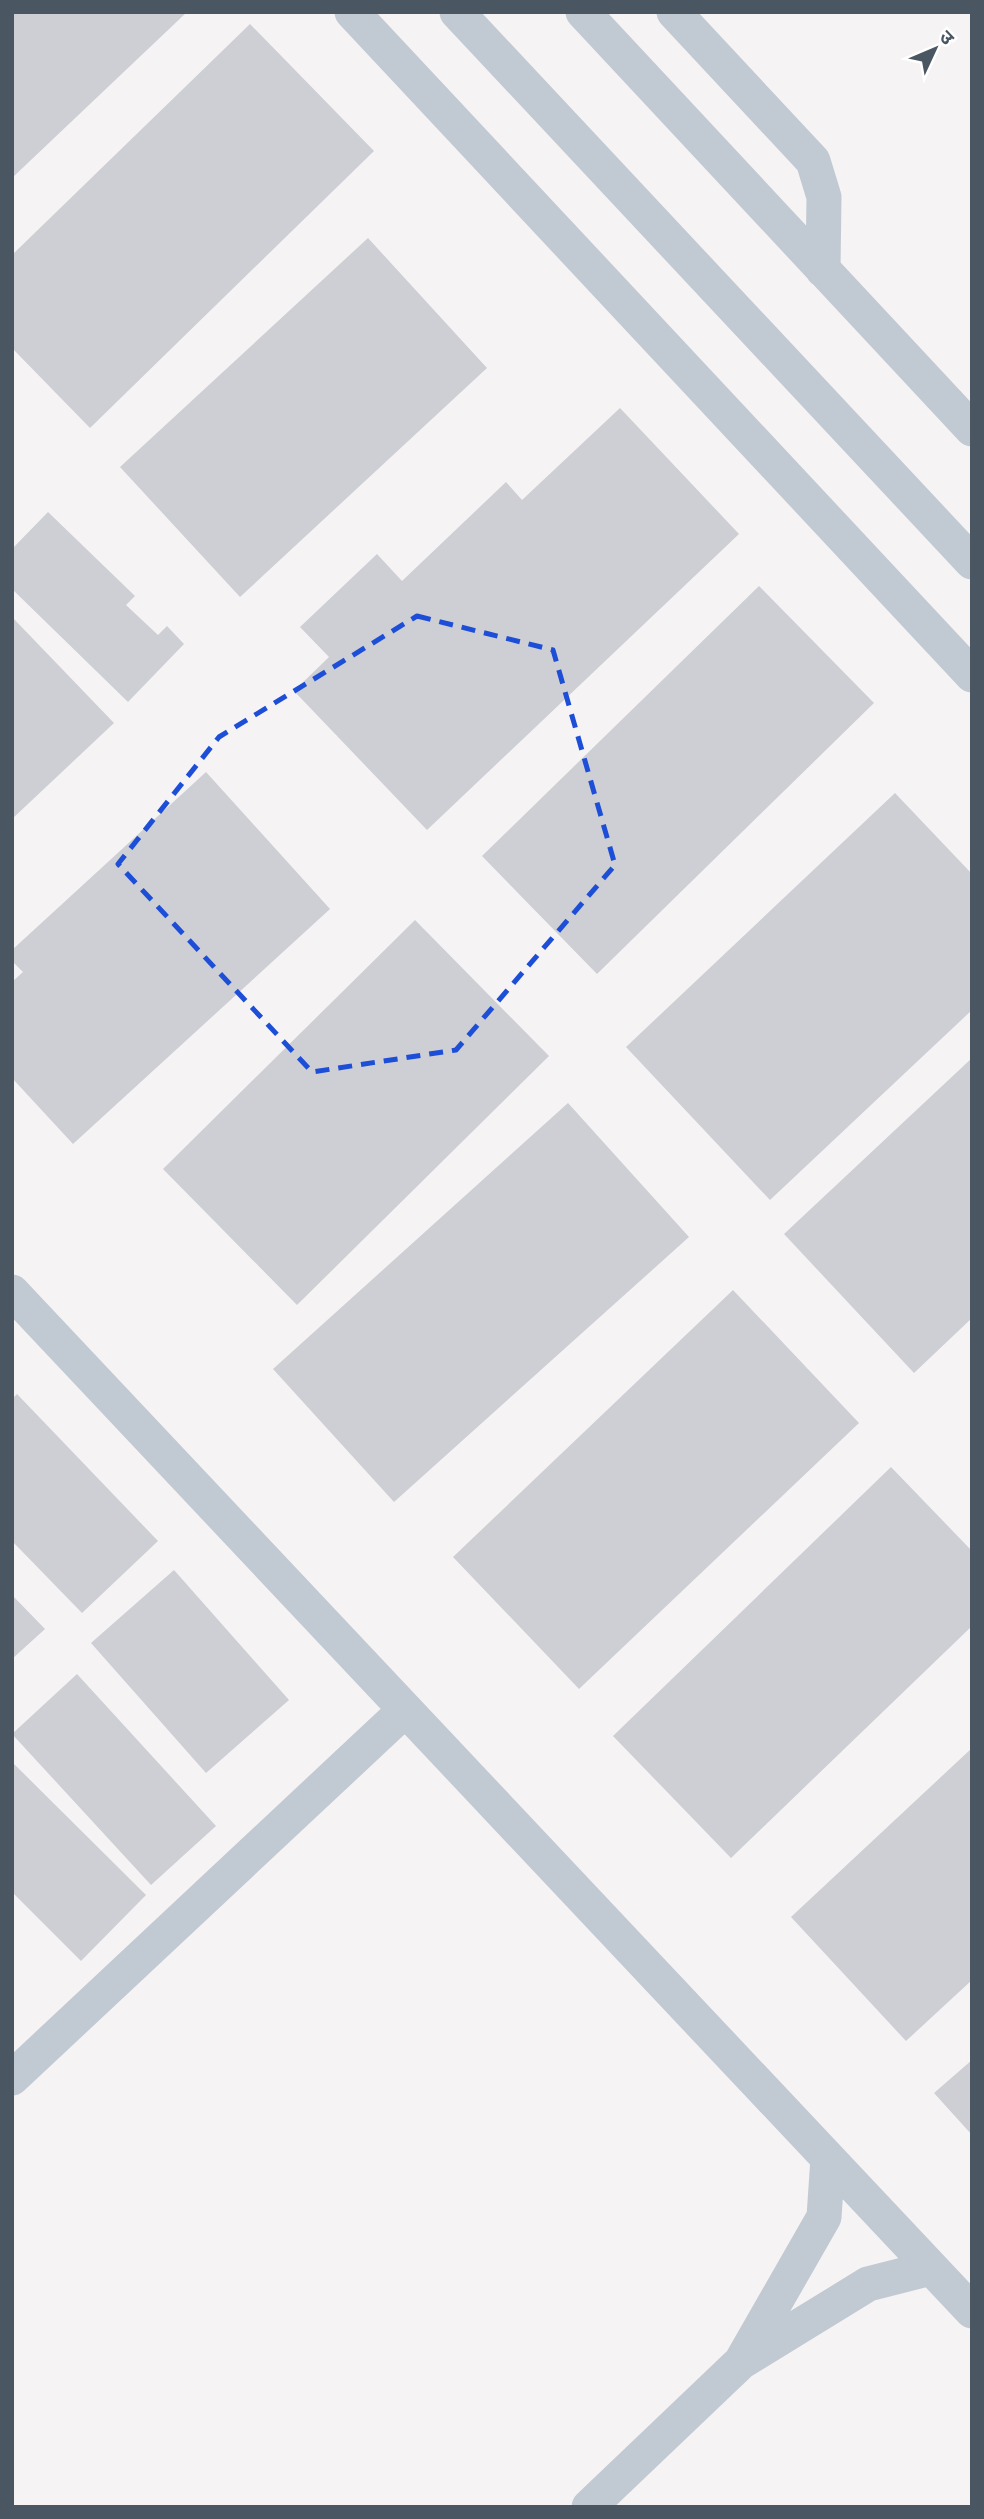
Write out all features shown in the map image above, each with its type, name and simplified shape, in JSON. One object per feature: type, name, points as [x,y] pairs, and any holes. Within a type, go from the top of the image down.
[{"type":"street","points":[[352,12],[972,675]]},
{"type":"street","points":[[457,12],[972,562]]},
{"type":"street","points":[[583,12],[972,429]]},
{"type":"street","points":[[674,12],[813,160],[824,197],[823,270]]},
{"type":"street","points":[[15,1300],[972,2311]]},
{"type":"street","points":[[12,2078],[405,1710]]},
{"type":"street","points":[[741,2362],[824,2217],[828,2158]]},
{"type":"street","points":[[589,2507],[741,2362],[868,2284],[931,2268]]},
{"type":"highlighted area","points":[[417,616],[553,650],[615,865],[456,1050],[312,1072],[118,864],[219,737]]},
{"type":"building","points":[[12,12],[187,12],[12,178]]},
{"type":"building","points":[[250,24],[374,151],[90,428],[12,348],[12,255]]},
{"type":"building","points":[[368,238],[487,368],[240,597],[120,467]]},
{"type":"building","points":[[620,408],[739,534],[427,830],[294,691],[329,657],[300,627],[377,554],[402,581],[506,482],[522,500]]},
{"type":"building","points":[[48,512],[135,596],[126,605],[158,635],[167,626],[184,644],[128,702],[12,589],[12,549]]},
{"type":"building","points":[[759,586],[874,703],[597,974],[482,856]]},
{"type":"building","points":[[12,617],[114,723],[12,819]]},
{"type":"building","points":[[206,772],[330,909],[73,1144],[12,1078],[12,982],[23,972],[12,961],[12,950]]},
{"type":"building","points":[[895,793],[972,874],[972,1010],[770,1200],[626,1047]]},
{"type":"building","points":[[415,920],[549,1056],[297,1305],[163,1169]]},
{"type":"building","points":[[972,1058],[972,1318],[914,1373],[784,1234]]},
{"type":"building","points":[[568,1103],[689,1237],[394,1502],[273,1369]]},
{"type":"building","points":[[733,1290],[859,1423],[579,1689],[453,1557]]},
{"type":"building","points":[[17,1394],[158,1541],[82,1613],[12,1541],[12,1399]]},
{"type":"building","points":[[891,1467],[972,1551],[972,1626],[731,1858],[613,1736]]},
{"type":"building","points":[[174,1570],[289,1700],[206,1773],[91,1643]]},
{"type":"building","points":[[12,1595],[45,1629],[12,1659]]},
{"type":"building","points":[[77,1674],[216,1826],[151,1885],[12,1734]]},
{"type":"building","points":[[972,1748],[972,1980],[906,2041],[791,1917]]},
{"type":"building","points":[[12,1762],[146,1895],[81,1961],[12,1892]]},
{"type":"building","points":[[972,2060],[972,2135],[934,2093]]}]
